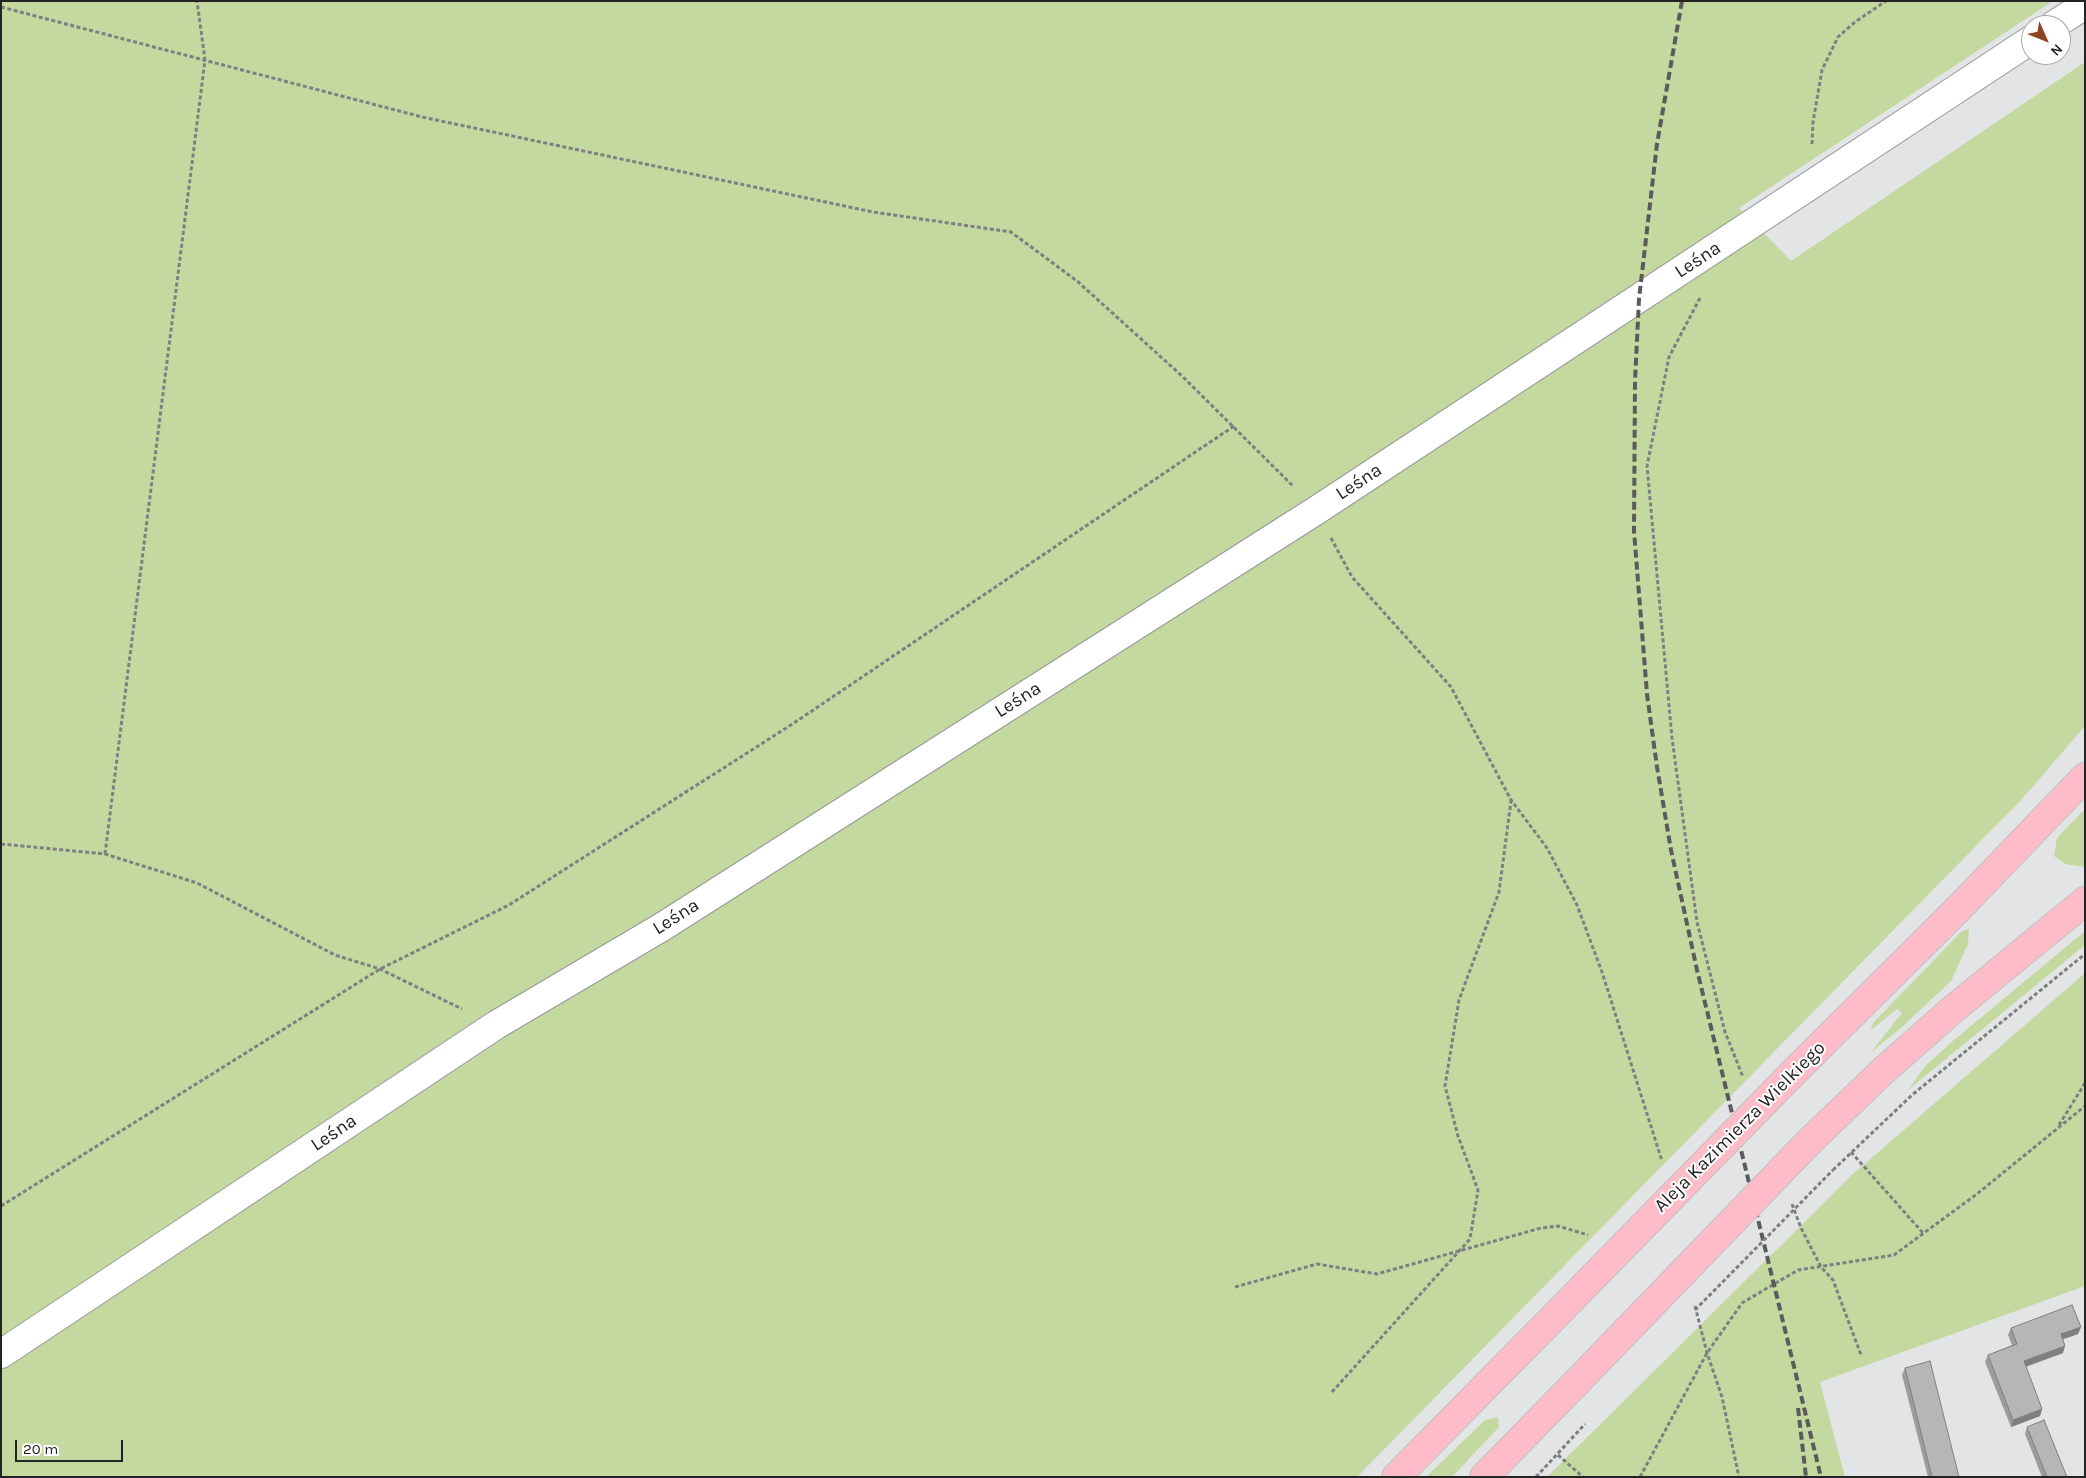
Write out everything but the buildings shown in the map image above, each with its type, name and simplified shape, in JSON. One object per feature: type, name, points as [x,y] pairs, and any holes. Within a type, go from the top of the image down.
[{"type":"main road","name":"Aleja Kazimierza Wielkiego","points":[[1396,1477],[1794,1072],[1958,909],[2085,777]]},
{"type":"main road","points":[[1484,1477],[1810,1142],[1884,1070],[1951,1011],[2085,900]]},
{"type":"street","points":[[2070,15],[2085,5]]},
{"type":"street","name":"Leśna","points":[[1,1354],[496,1025],[662,927],[1316,510],[1730,240],[2021,47]]},
{"type":"path","points":[[105,854],[205,60],[197,1]]},
{"type":"path","points":[[1811,185],[1813,122],[1822,70],[1838,37],[1854,22],[1886,1]]},
{"type":"path","points":[[1,7],[422,117],[873,212],[1011,232],[1077,281],[1234,426],[1316,510],[1352,577],[1451,687],[1511,800],[1547,848],[1577,905],[1605,981],[1660,1151],[1664,1169]]},
{"type":"path","points":[[1704,290],[1669,357],[1647,466],[1672,738],[1697,922],[1725,1032],[1746,1085]]},
{"type":"path","points":[[1,1206],[380,969],[518,900],[803,717],[1234,426]]},
{"type":"path","points":[[1332,1392],[1470,1239],[1478,1190],[1458,1136],[1445,1086],[1459,1000],[1500,892],[1511,800]]},
{"type":"path","points":[[1,844],[105,854],[197,883],[335,955],[380,969],[496,1025]]},
{"type":"path","points":[[1689,1316],[1851,1152],[1912,1095],[2085,954]]},
{"type":"path","points":[[2057,1128],[2085,1084]]},
{"type":"path","points":[[1640,1477],[1706,1353],[1742,1303],[1798,1270],[1894,1255],[1977,1194],[2085,1106]]},
{"type":"path","points":[[1851,1152],[1924,1233]]},
{"type":"path","points":[[1791,1201],[1801,1228],[1821,1267],[1833,1280],[1861,1355]]},
{"type":"path","points":[[1235,1288],[1317,1264],[1377,1274],[1540,1228],[1558,1226],[1595,1239]]},
{"type":"path","points":[[1693,1298],[1706,1353],[1722,1397],[1739,1477]]},
{"type":"path","points":[[1536,1477],[1588,1420]]},
{"type":"path","points":[[1558,1455],[1583,1477]]},
{"type":"green space","points":[[1,1],[2053,1],[2032,15],[2021,15],[2021,22],[1739,208],[1791,261],[2085,62],[2085,726],[2022,799],[1357,1477],[1,1477]]},
{"type":"green space","points":[[2085,809],[2085,867],[2065,864],[2054,856],[2057,838]]},
{"type":"green space","points":[[1969,929],[1968,944],[1951,981],[1902,1027],[1870,1053],[1902,1013],[1897,1009],[1870,1031],[1874,1022],[1962,931]]},
{"type":"green space","points":[[2085,931],[2085,945],[1908,1090],[1925,1066]]},
{"type":"green space","points":[[2085,973],[2085,1286],[1820,1382],[1845,1477],[1547,1477],[1853,1174]]},
{"type":"green space","points":[[1498,1417],[1499,1427],[1452,1477],[1426,1477],[1485,1420]]},
{"type":"railway","points":[[1682,1],[1657,144],[1639,299],[1635,381],[1634,531],[1647,694],[1671,850],[1697,970],[1821,1477]]},
{"type":"railway","points":[[1798,1408],[1806,1477]]}]
